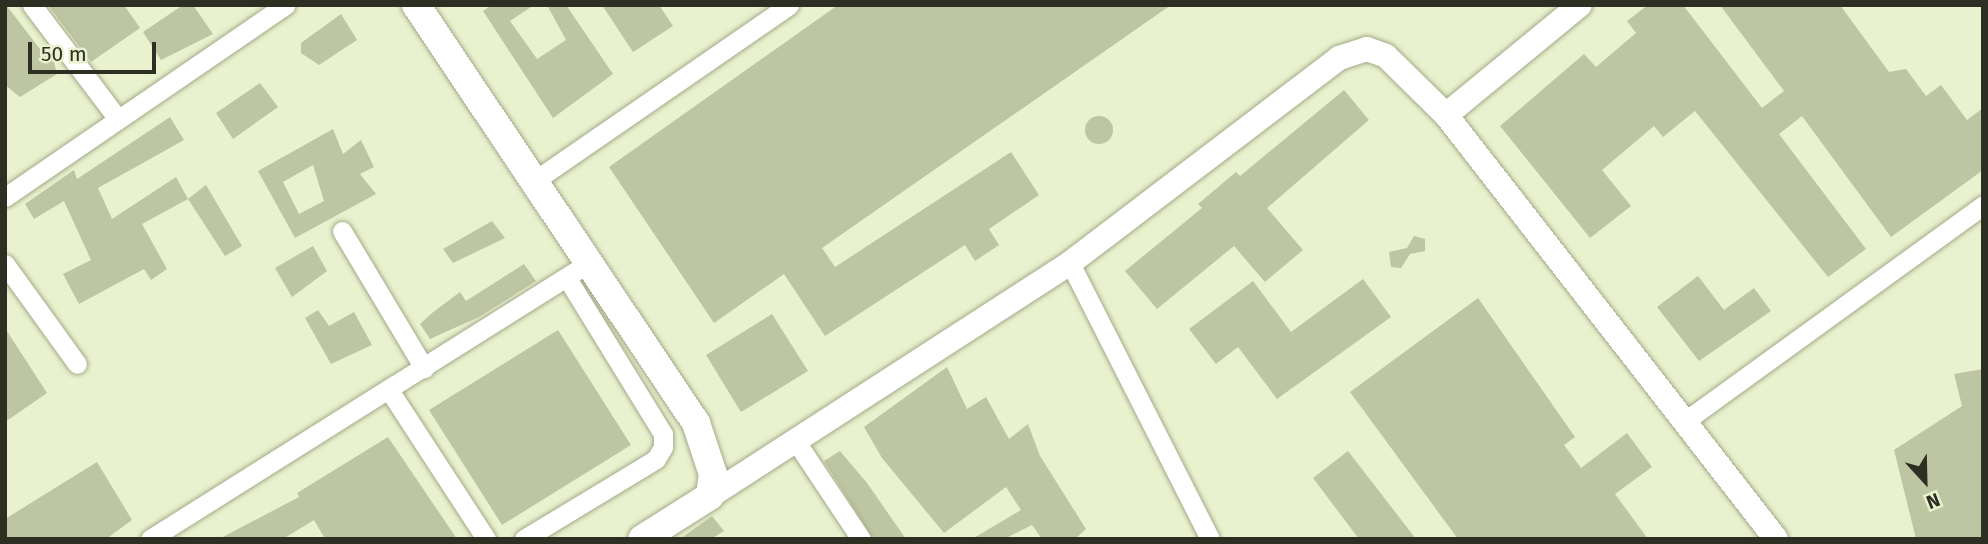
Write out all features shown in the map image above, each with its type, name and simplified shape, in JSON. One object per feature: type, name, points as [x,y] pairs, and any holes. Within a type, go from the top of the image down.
[{"type":"main road","points":[[416,5],[537,179],[579,270],[696,423],[713,474],[710,496],[660,534]]},
{"type":"street","points":[[32,5],[118,119]]},
{"type":"street","points":[[5,197],[285,5]]},
{"type":"street","points":[[537,179],[789,5]]},
{"type":"street","points":[[1446,115],[1580,5]]},
{"type":"street","points":[[710,496],[797,443],[1070,263],[1339,58],[1367,49],[1386,56],[1446,115],[1776,539]]},
{"type":"street","points":[[1685,421],[1983,205]]},
{"type":"street","points":[[342,231],[424,368]]},
{"type":"street","points":[[1070,263],[1210,539]]},
{"type":"street","points":[[5,264],[77,363]]},
{"type":"street","points":[[150,539],[579,270],[663,434],[663,447],[656,459],[524,539]]},
{"type":"street","points":[[389,390],[486,539]]},
{"type":"street","points":[[797,443],[861,539]]},
{"type":"building","points":[[6,5],[40,49],[47,45],[51,50],[57,74],[20,97],[5,85]]},
{"type":"building","points":[[48,5],[124,5],[140,28],[91,62]]},
{"type":"building","points":[[183,5],[193,5],[213,34],[161,60],[143,32]]},
{"type":"building","points":[[492,5],[534,5],[510,21],[537,59],[566,40],[547,5],[566,5],[613,74],[553,118],[483,11]]},
{"type":"building","points":[[602,5],[659,5],[673,26],[633,52]]},
{"type":"building","points":[[838,5],[1171,5],[822,248],[835,267],[1011,152],[1039,195],[989,229],[999,245],[975,261],[965,245],[825,336],[784,274],[714,323],[609,167]]},
{"type":"building","points":[[1648,5],[1683,5],[1762,108],[1784,91],[1720,5],[1840,5],[1889,72],[1906,69],[1926,96],[1941,85],[1967,120],[1983,108],[1983,170],[1891,237],[1802,116],[1779,134],[1866,249],[1828,277],[1695,111],[1663,137],[1654,126],[1602,170],[1631,206],[1590,238],[1500,126],[1584,54],[1596,67],[1636,33],[1627,21]]},
{"type":"building","points":[[341,14],[357,40],[319,65],[301,53],[301,43]]},
{"type":"building","points":[[260,83],[278,107],[233,139],[216,113]]},
{"type":"building","points":[[1344,90],[1369,120],[1267,208],[1303,250],[1265,282],[1234,246],[1157,309],[1125,271],[1202,208],[1198,204],[1236,172],[1240,176]]},
{"type":"building","points":[[1099,116],[1109,120],[1113,130],[1109,140],[1099,144],[1089,140],[1085,130],[1089,120]]},
{"type":"building","points":[[170,117],[184,140],[98,188],[112,219],[176,177],[188,199],[142,224],[167,269],[151,280],[144,269],[79,304],[63,274],[91,260],[64,201],[34,219],[25,204],[74,170],[77,179]]},
{"type":"building","points":[[333,129],[343,154],[361,140],[374,167],[360,174],[376,194],[295,238],[258,171]],"holes":[[[313,165],[324,201],[299,214],[283,182]]]},
{"type":"building","points":[[206,185],[242,246],[225,256],[188,199]]},
{"type":"building","points":[[492,221],[505,238],[453,263],[443,249]]},
{"type":"building","points":[[1414,236],[1425,239],[1425,251],[1410,254],[1401,268],[1391,267],[1389,252],[1407,248]]},
{"type":"building","points":[[313,246],[327,271],[292,297],[275,268]]},
{"type":"building","points":[[524,264],[536,281],[479,317],[430,339],[420,324],[432,313],[460,292],[466,301]]},
{"type":"building","points":[[1698,276],[1724,310],[1754,288],[1771,311],[1699,361],[1657,307]]},
{"type":"building","points":[[1363,279],[1391,317],[1277,399],[1238,347],[1216,364],[1189,329],[1253,281],[1291,332]]},
{"type":"building","points":[[1478,298],[1575,437],[1564,445],[1581,468],[1627,433],[1652,467],[1615,494],[1648,539],[1458,539],[1350,392]]},
{"type":"building","points":[[318,310],[329,326],[354,312],[372,345],[331,364],[305,318]]},
{"type":"building","points":[[772,314],[808,371],[741,412],[706,355]]},
{"type":"building","points":[[5,328],[47,393],[5,422]]},
{"type":"building","points":[[558,330],[631,445],[502,525],[429,410]]},
{"type":"building","points":[[947,367],[967,409],[986,397],[1009,439],[1028,424],[1040,456],[1086,529],[1075,539],[1042,539],[1032,525],[1004,539],[972,539],[1021,510],[1006,487],[944,533],[882,458],[864,427]]},
{"type":"building","points":[[1983,369],[1983,539],[1916,539],[1894,450],[1962,406],[1954,374]]},
{"type":"building","points":[[388,437],[457,539],[325,539],[314,520],[283,539],[219,539],[299,497],[297,493]]},
{"type":"building","points":[[840,451],[867,483],[906,539],[873,539],[824,461]]},
{"type":"building","points":[[1348,451],[1416,539],[1359,539],[1313,478]]},
{"type":"building","points":[[97,462],[132,520],[106,539],[5,539],[5,519]]},
{"type":"building","points":[[712,516],[724,531],[711,539],[680,539]]}]
